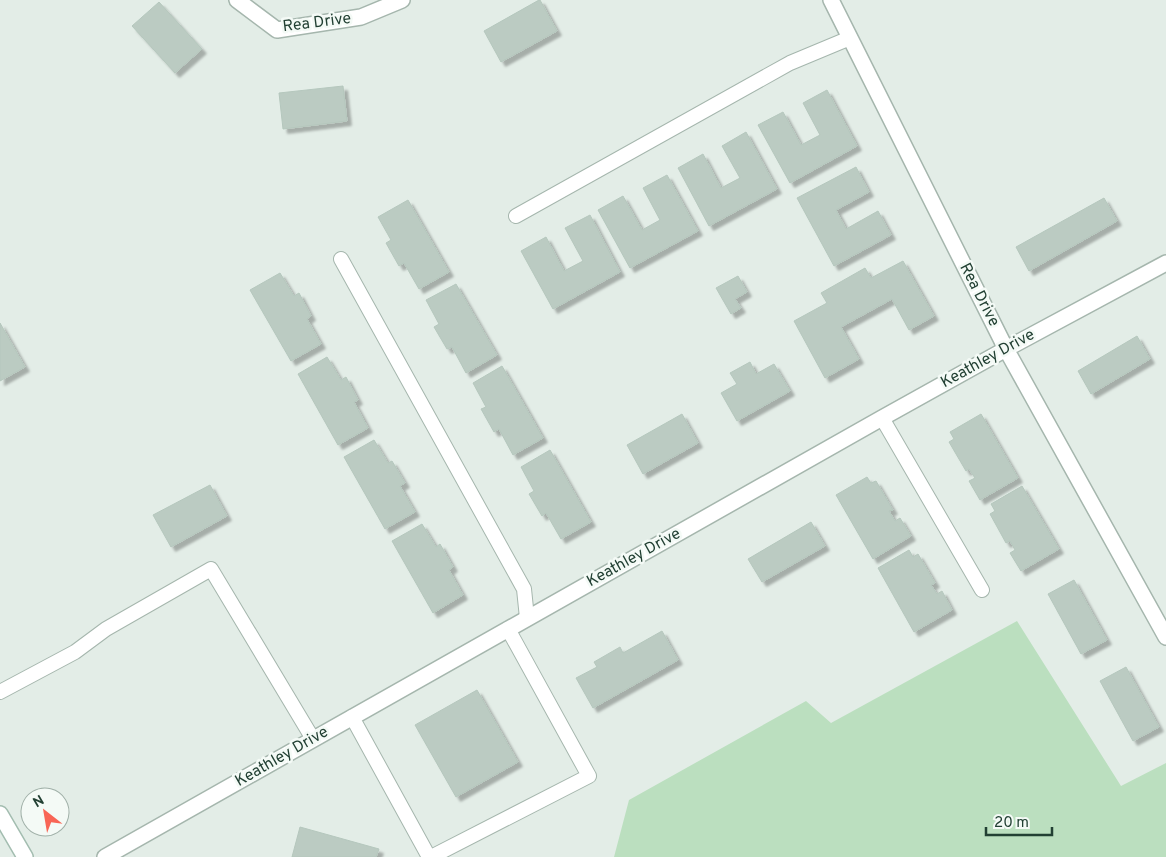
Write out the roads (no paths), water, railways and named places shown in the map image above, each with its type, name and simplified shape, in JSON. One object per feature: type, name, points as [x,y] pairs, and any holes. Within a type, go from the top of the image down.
[{"type":"street","name":"Rea Drive","points":[[237,0],[277,30],[361,18],[402,0]]},
{"type":"street","name":"Rea Drive","points":[[831,0],[1006,349],[1166,637]]},
{"type":"street","name":"Keathley Drive","points":[[106,857],[882,418],[1166,263]]},
{"type":"street","points":[[0,814],[25,857]]},
{"type":"lane","points":[[516,216],[790,63],[850,38]]},
{"type":"lane","points":[[340,259],[524,588],[527,618]]},
{"type":"lane","points":[[882,418],[982,590]]},
{"type":"lane","points":[[0,692],[74,652],[106,629],[211,568],[313,739]]},
{"type":"lane","points":[[352,717],[430,857],[589,776],[508,629]]}]
